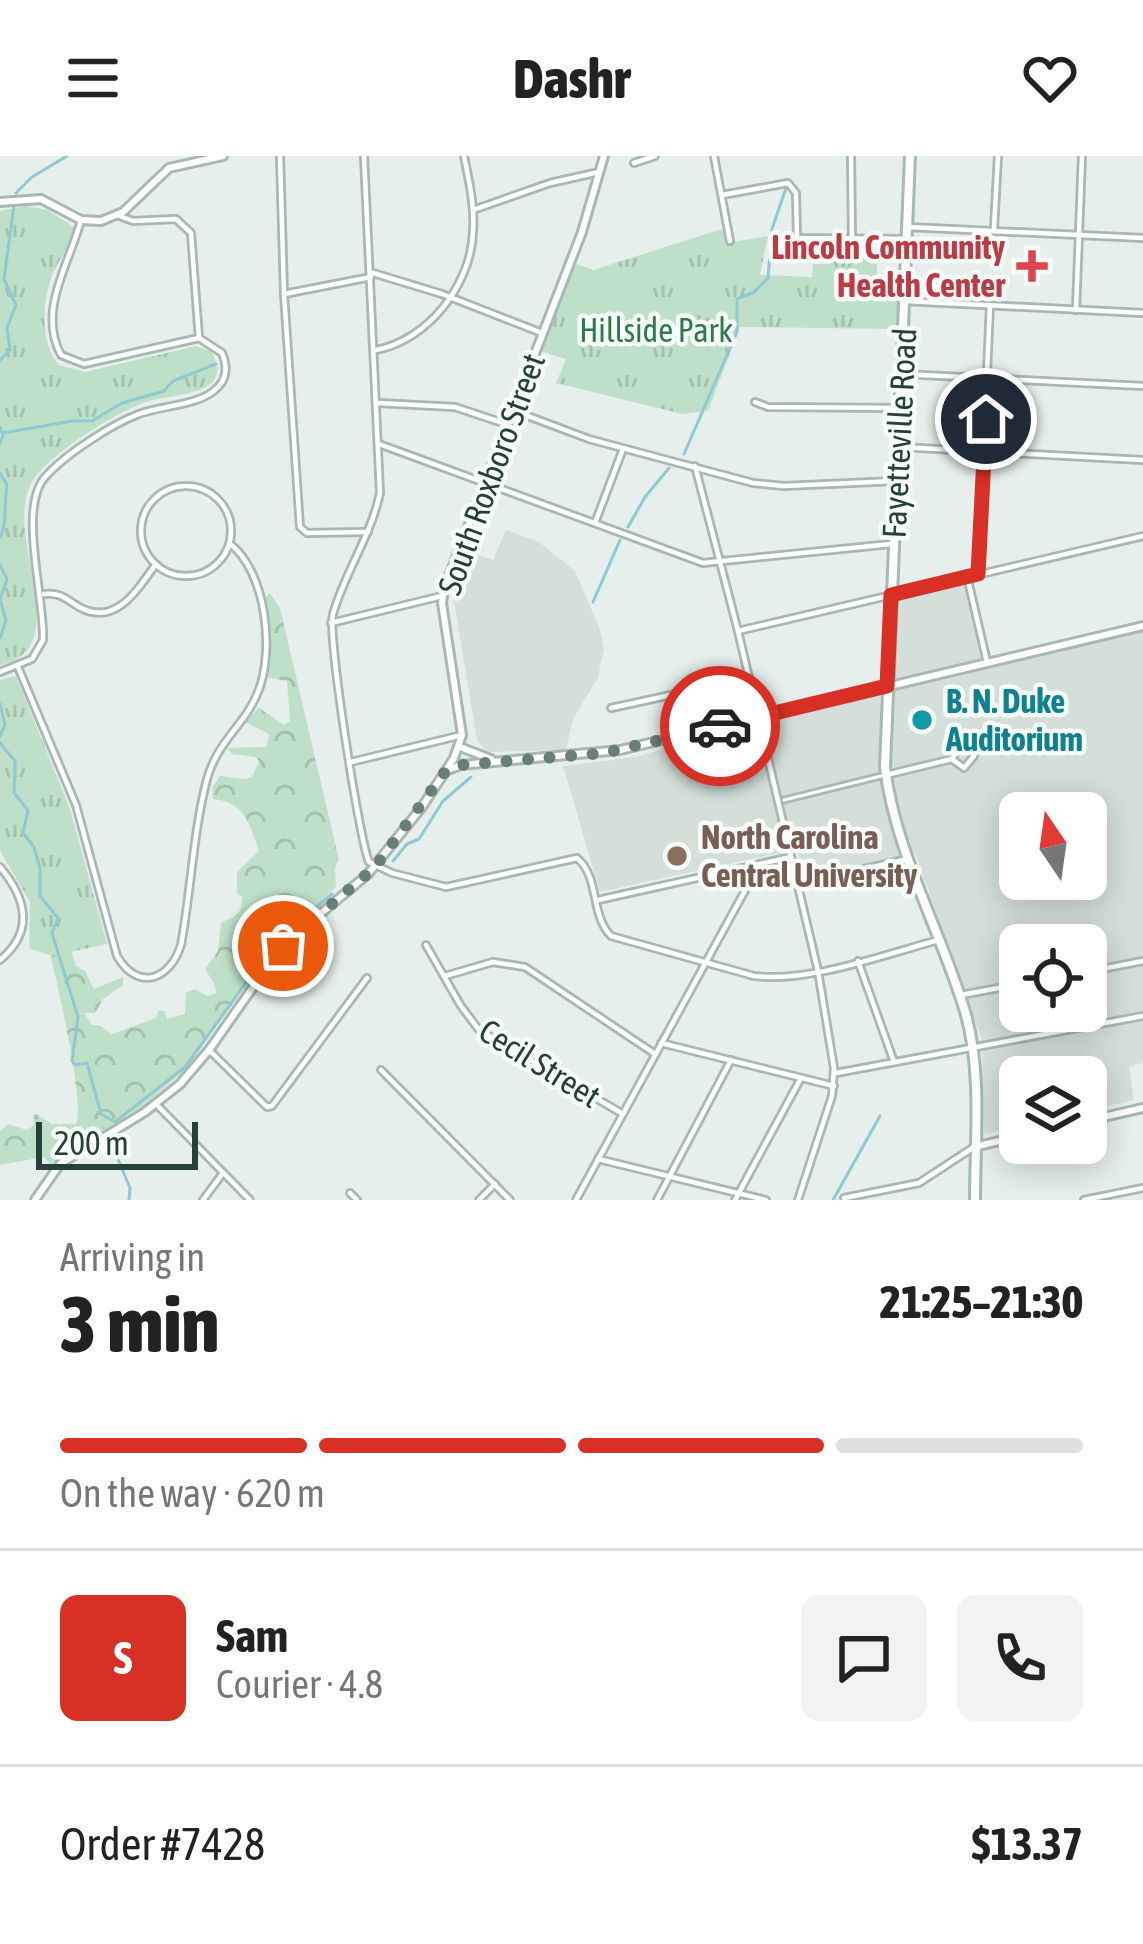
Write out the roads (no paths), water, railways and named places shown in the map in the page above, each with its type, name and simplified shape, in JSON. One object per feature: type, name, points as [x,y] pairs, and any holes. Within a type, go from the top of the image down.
[{"type":"main road","name":"Fayetteville Road","points":[[910,156],[886,775],[891,805],[959,995],[972,1049],[975,1200]]},
{"type":"street","points":[[0,202],[41,199],[96,222],[117,215],[169,168],[223,156]]},
{"type":"street","points":[[280,156],[300,526],[307,533],[368,532]]},
{"type":"street","points":[[364,156],[380,493],[331,623],[365,852],[375,867],[446,887],[572,858],[584,864],[603,928],[616,939],[765,978],[939,940]]},
{"type":"street","points":[[375,350],[422,329],[450,297],[469,259],[473,210],[464,156]]},
{"type":"street","name":"South Roxboro Street","points":[[35,1200],[60,1164],[156,1104],[209,1050],[283,946],[375,867],[458,750],[462,735],[442,596],[604,156]]},
{"type":"street","points":[[634,163],[655,156]]},
{"type":"street","points":[[714,156],[730,241]]},
{"type":"street","points":[[851,156],[852,238]]},
{"type":"street","points":[[994,231],[998,156]]},
{"type":"street","points":[[1076,310],[1082,156]]},
{"type":"street","points":[[473,210],[550,183],[601,172]]},
{"type":"street","points":[[722,195],[774,183],[790,185],[796,193],[796,238]]},
{"type":"street","points":[[117,215],[133,221],[170,218],[191,233],[199,338]]},
{"type":"street","points":[[0,672],[32,659],[40,648],[37,488],[51,472],[120,422],[202,397],[218,387],[226,373],[220,349],[199,338],[84,364],[61,355],[55,336],[55,292],[82,220]]},
{"type":"street","points":[[908,227],[1143,238]]},
{"type":"street","points":[[786,238],[908,239]]},
{"type":"street","points":[[284,294],[383,274],[542,333]]},
{"type":"street","points":[[905,301],[1143,313]]},
{"type":"street","points":[[978,574],[990,305]]},
{"type":"street","points":[[902,374],[1143,386]]},
{"type":"street","points":[[755,402],[769,407],[900,408]]},
{"type":"street","points":[[378,403],[455,407],[506,424]]},
{"type":"street","points":[[512,410],[623,448],[772,485],[897,482]]},
{"type":"street","points":[[380,444],[697,562],[894,544]]},
{"type":"street","points":[[898,447],[1143,460]]},
{"type":"street","points":[[595,523],[623,448]]},
{"type":"street","points":[[694,466],[818,970],[834,1073],[798,1200]]},
{"type":"street","points":[[173,488],[200,488],[217,498],[230,519],[230,544],[216,565],[197,574],[177,575],[155,564],[142,541],[142,521],[155,497],[173,488]]},
{"type":"street","points":[[738,631],[1143,536]]},
{"type":"street","points":[[18,667],[76,805],[117,956],[138,977],[166,973],[181,945],[210,771],[223,741],[250,709],[262,682],[265,656],[260,600],[245,559],[230,544]]},
{"type":"street","points":[[41,595],[58,594],[94,612],[113,610],[133,596],[155,564]]},
{"type":"street","points":[[967,576],[987,662]]},
{"type":"street","points":[[331,623],[442,596]]},
{"type":"street","points":[[445,772],[476,763],[604,753],[1143,626]]},
{"type":"street","points":[[610,708],[749,678]]},
{"type":"street","points":[[351,762],[462,735]]},
{"type":"street","points":[[458,750],[507,760]]},
{"type":"street","points":[[458,750],[476,763]]},
{"type":"street","points":[[784,800],[952,759]]},
{"type":"street","points":[[595,901],[791,857]]},
{"type":"street","points":[[759,865],[798,884],[910,859]]},
{"type":"street","points":[[576,1200],[759,865]]},
{"type":"street","points":[[0,867],[19,892],[25,910],[20,938],[0,960]]},
{"type":"street","name":"Cecil Street","points":[[426,945],[467,1016],[488,1037],[623,1114]]},
{"type":"street","points":[[858,961],[893,1062]]},
{"type":"street","points":[[1107,968],[1143,961]]},
{"type":"street","points":[[445,976],[493,962],[525,967],[655,1054]]},
{"type":"street","points":[[209,1050],[266,1107],[272,1106],[367,979]]},
{"type":"street","points":[[959,995],[999,988]]},
{"type":"street","points":[[834,1073],[1143,1016]]},
{"type":"street","points":[[662,1042],[834,1086]]},
{"type":"street","points":[[657,1200],[731,1060]]},
{"type":"street","points":[[381,1070],[511,1200]]},
{"type":"street","points":[[737,1197],[801,1078]]},
{"type":"street","points":[[156,1104],[250,1200]]},
{"type":"street","points":[[1107,1116],[1143,1108]]},
{"type":"street","points":[[844,1198],[919,1183],[974,1147],[999,1141]]},
{"type":"street","name":"Cecil Street","points":[[598,1159],[737,1197],[766,1200]]},
{"type":"street","points":[[203,1200],[223,1173]]},
{"type":"street","points":[[478,1200],[495,1184]]},
{"type":"street","points":[[1084,1200],[1143,1188]]},
{"type":"street","points":[[350,1193],[357,1200]]},
{"type":"waterway","points":[[16,193],[67,156]]},
{"type":"waterway","points":[[684,454],[737,332],[737,299],[754,292],[768,278],[772,229],[786,188]]},
{"type":"waterway","points":[[0,360],[10,350],[7,328],[16,305],[4,279],[14,205]]},
{"type":"waterway","points":[[3,433],[92,421],[122,403],[164,391],[173,381],[216,364]]},
{"type":"waterway","points":[[0,427],[0,443]]},
{"type":"waterway","points":[[628,527],[669,468]]},
{"type":"waterway","points":[[0,473],[7,485],[0,537]]},
{"type":"waterway","points":[[593,602],[620,540]]},
{"type":"waterway","points":[[0,565],[7,579],[0,599],[6,620],[0,638]]},
{"type":"waterway","points":[[0,704],[5,725],[0,736]]},
{"type":"waterway","points":[[0,743],[15,761],[14,793],[28,810],[23,833],[34,847],[40,868],[40,896],[58,918],[52,933],[78,1017],[72,1061],[87,1063],[101,1114],[115,1122],[185,1067],[278,938],[332,894]]},
{"type":"waterway","points":[[393,861],[407,844],[419,839],[443,801],[471,777]]},
{"type":"waterway","points":[[833,1200],[880,1116]]},
{"type":"waterway","points":[[115,1152],[130,1188],[129,1200]]},
{"type":"place","name":"Lincoln Community Health Center","points":[[1032,266]]},
{"type":"place","name":"B. N. Duke Auditorium","points":[[922,720]]},
{"type":"place","name":"North Carolina Central University","points":[[677,856]]},
{"type":"park label","name":"Hillside Park","points":[[656,330]]}]
